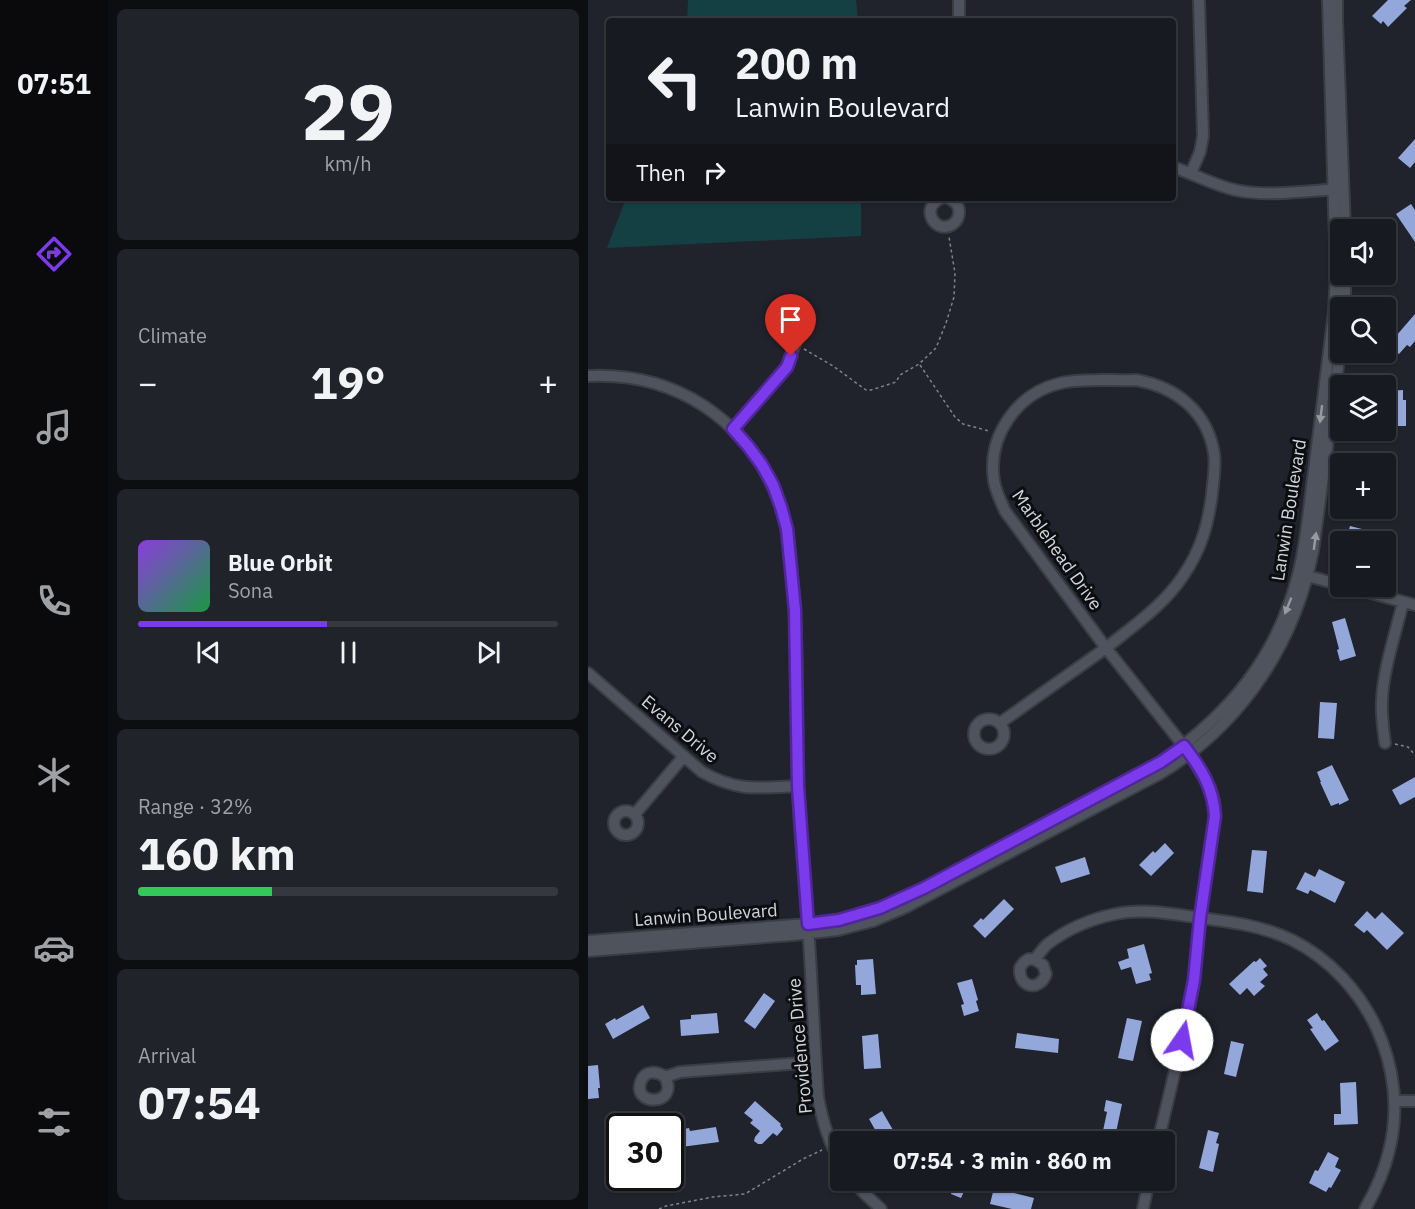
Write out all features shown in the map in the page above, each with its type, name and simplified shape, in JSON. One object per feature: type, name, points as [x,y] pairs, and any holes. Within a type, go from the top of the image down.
[{"type":"street","points":[[959,0],[959,18]]},
{"type":"street","points":[[1191,173],[1200,152],[1203,136],[1199,0]]},
{"type":"street","name":"Lanwin Boulevard","points":[[1328,0],[1339,189],[1343,219]]},
{"type":"street","name":"Lanwin Boulevard","points":[[1303,575],[1304,548],[1334,312],[1339,189],[1337,0]]},
{"type":"street","points":[[1176,168],[1216,185],[1253,193],[1339,189]]},
{"type":"street","points":[[934,201],[930,209],[931,218],[936,224],[947,227],[958,219],[959,207],[954,201]]},
{"type":"street","points":[[733,429],[787,367],[795,344]]},
{"type":"street","name":"Lanwin Boulevard","points":[[588,951],[808,928],[880,908],[924,888],[1209,738],[1240,706],[1260,680],[1292,623],[1303,575],[1313,551],[1338,363]]},
{"type":"street","name":"Providence Drive","points":[[588,376],[608,375],[650,381],[693,399],[715,413],[733,429],[762,465],[781,507],[787,529],[795,610],[798,786],[815,1062],[818,1097],[830,1140]]},
{"type":"street","name":"Marblehead Drive","points":[[1106,648],[1160,604],[1192,562],[1208,520],[1215,469],[1211,439],[1197,414],[1174,393],[1136,380],[1060,383],[1044,388],[1023,402],[1010,417],[999,435],[993,468],[994,482],[1005,511],[1106,648],[1187,750],[1210,788],[1214,801],[1215,816],[1200,918],[1194,980],[1187,1020],[1161,1131]]},
{"type":"street","points":[[1303,575],[1330,582]]},
{"type":"street","points":[[1385,597],[1415,605]]},
{"type":"street","points":[[1385,742],[1382,716],[1384,681],[1403,602]]},
{"type":"street","points":[[1000,723],[1106,648]]},
{"type":"street","name":"Evans Drive","points":[[588,673],[702,772],[716,780],[741,788],[798,786]]},
{"type":"street","points":[[635,813],[684,756]]},
{"type":"street","points":[[1034,959],[1046,944],[1062,933],[1098,918],[1136,911],[1254,926],[1303,946],[1330,966],[1358,996],[1375,1025],[1388,1057],[1392,1080],[1394,1122],[1390,1149],[1384,1171],[1365,1209]]},
{"type":"street","name":"Lanwin Boulevard","points":[[588,941],[808,928]]},
{"type":"street","points":[[665,1077],[680,1072],[815,1062]]},
{"type":"street","points":[[1394,1101],[1415,1101]]},
{"type":"street","points":[[862,1191],[881,1209]]},
{"type":"street","points":[[1143,1209],[1147,1191]]},
{"type":"path","points":[[795,344],[833,366],[866,390],[896,382],[900,375],[920,364],[936,348],[954,297],[955,273],[947,227]]},
{"type":"path","points":[[920,364],[955,417],[963,424],[999,435]]},
{"type":"path","points":[[1385,742],[1408,747],[1415,755]]},
{"type":"path","points":[[659,1209],[713,1197],[745,1194],[803,1159],[830,1147]]},
{"type":"shaded area","points":[[688,0],[856,0],[858,18],[687,18]]},
{"type":"shaded area","points":[[625,201],[861,201],[861,236],[607,248]]},
{"type":"building","points":[[1388,0],[1411,0],[1404,6],[1407,8],[1388,27],[1383,21],[1381,24],[1372,16]]},
{"type":"building","points":[[1415,139],[1415,162],[1410,168],[1398,158]]},
{"type":"building","points":[[1411,204],[1415,210],[1415,242],[1396,214]]},
{"type":"building","points":[[1415,314],[1415,341],[1410,347],[1407,345],[1399,354],[1396,351],[1396,336]]},
{"type":"building","points":[[1396,390],[1403,390],[1403,400],[1406,400],[1406,426],[1396,426]]},
{"type":"building","points":[[1350,526],[1362,529],[1362,531],[1348,531]]},
{"type":"building","points":[[1345,618],[1356,656],[1340,661],[1332,622]]},
{"type":"building","points":[[1320,702],[1337,703],[1334,739],[1318,738]]},
{"type":"building","points":[[1332,765],[1349,800],[1331,806],[1317,772]]},
{"type":"building","points":[[1415,777],[1415,797],[1400,805],[1392,790]]},
{"type":"building","points":[[1165,843],[1174,853],[1151,876],[1139,865]]},
{"type":"building","points":[[1252,850],[1267,851],[1263,893],[1247,891]]},
{"type":"building","points":[[1085,857],[1090,874],[1061,883],[1055,867]]},
{"type":"building","points":[[1319,869],[1345,882],[1335,903],[1310,890],[1308,894],[1296,889],[1305,872],[1315,877]]},
{"type":"building","points":[[1004,899],[1014,909],[985,938],[973,926],[981,918],[983,920]]},
{"type":"building","points":[[1367,911],[1375,919],[1382,912],[1404,933],[1387,950],[1367,930],[1364,933],[1354,925]]},
{"type":"building","points":[[1144,944],[1152,973],[1149,974],[1151,980],[1136,984],[1131,967],[1121,970],[1118,962],[1129,958],[1127,949]]},
{"type":"building","points":[[1260,958],[1267,966],[1263,969],[1268,975],[1260,982],[1265,986],[1254,996],[1247,988],[1240,995],[1229,984]]},
{"type":"building","points":[[873,959],[876,994],[861,995],[861,985],[856,985],[855,965],[857,965],[857,960]]},
{"type":"building","points":[[972,979],[979,1011],[964,1016],[961,1005],[964,1004],[957,983]]},
{"type":"building","points":[[764,993],[775,1001],[755,1029],[744,1021]]},
{"type":"building","points":[[643,1005],[650,1018],[613,1039],[605,1024]]},
{"type":"building","points":[[717,1013],[719,1033],[681,1036],[680,1020],[691,1019],[691,1015]]},
{"type":"building","points":[[1317,1013],[1339,1041],[1325,1051],[1310,1029],[1313,1028],[1307,1020]]},
{"type":"building","points":[[1127,1018],[1142,1021],[1133,1061],[1118,1058]]},
{"type":"building","points":[[1017,1033],[1059,1039],[1058,1053],[1015,1048]]},
{"type":"building","points":[[878,1034],[881,1068],[864,1069],[862,1036]]},
{"type":"building","points":[[1231,1041],[1244,1044],[1236,1077],[1224,1074]]},
{"type":"building","points":[[598,1065],[599,1098],[588,1099],[588,1066]]},
{"type":"building","points":[[1356,1082],[1358,1124],[1334,1125],[1334,1114],[1341,1114],[1340,1083]]},
{"type":"building","points":[[1106,1100],[1122,1104],[1116,1131],[1103,1131],[1107,1112],[1104,1111]]},
{"type":"building","points":[[755,1101],[781,1124],[783,1129],[777,1136],[773,1133],[762,1144],[754,1141],[760,1131],[750,1123],[753,1120],[744,1113]]},
{"type":"building","points":[[882,1111],[894,1131],[876,1131],[869,1119]]},
{"type":"building","points":[[716,1127],[719,1142],[684,1147],[684,1129],[689,1128],[690,1131]]},
{"type":"building","points":[[1208,1130],[1219,1133],[1213,1172],[1199,1168]]},
{"type":"building","points":[[1328,1152],[1339,1158],[1335,1167],[1341,1170],[1331,1188],[1329,1187],[1326,1192],[1309,1183]]},
{"type":"building","points":[[952,1191],[964,1191],[961,1198],[951,1194]]},
{"type":"building","points":[[993,1191],[1006,1191],[1034,1198],[1031,1209],[1012,1209],[990,1204]]},
{"type":"route","points":[[791,356],[787,367],[733,429],[762,465],[773,485],[787,529],[795,610],[798,786],[808,924],[839,920],[880,908],[924,888],[1161,762],[1184,746],[1210,788],[1215,816],[1200,918],[1194,980],[1182,1040]]}]
